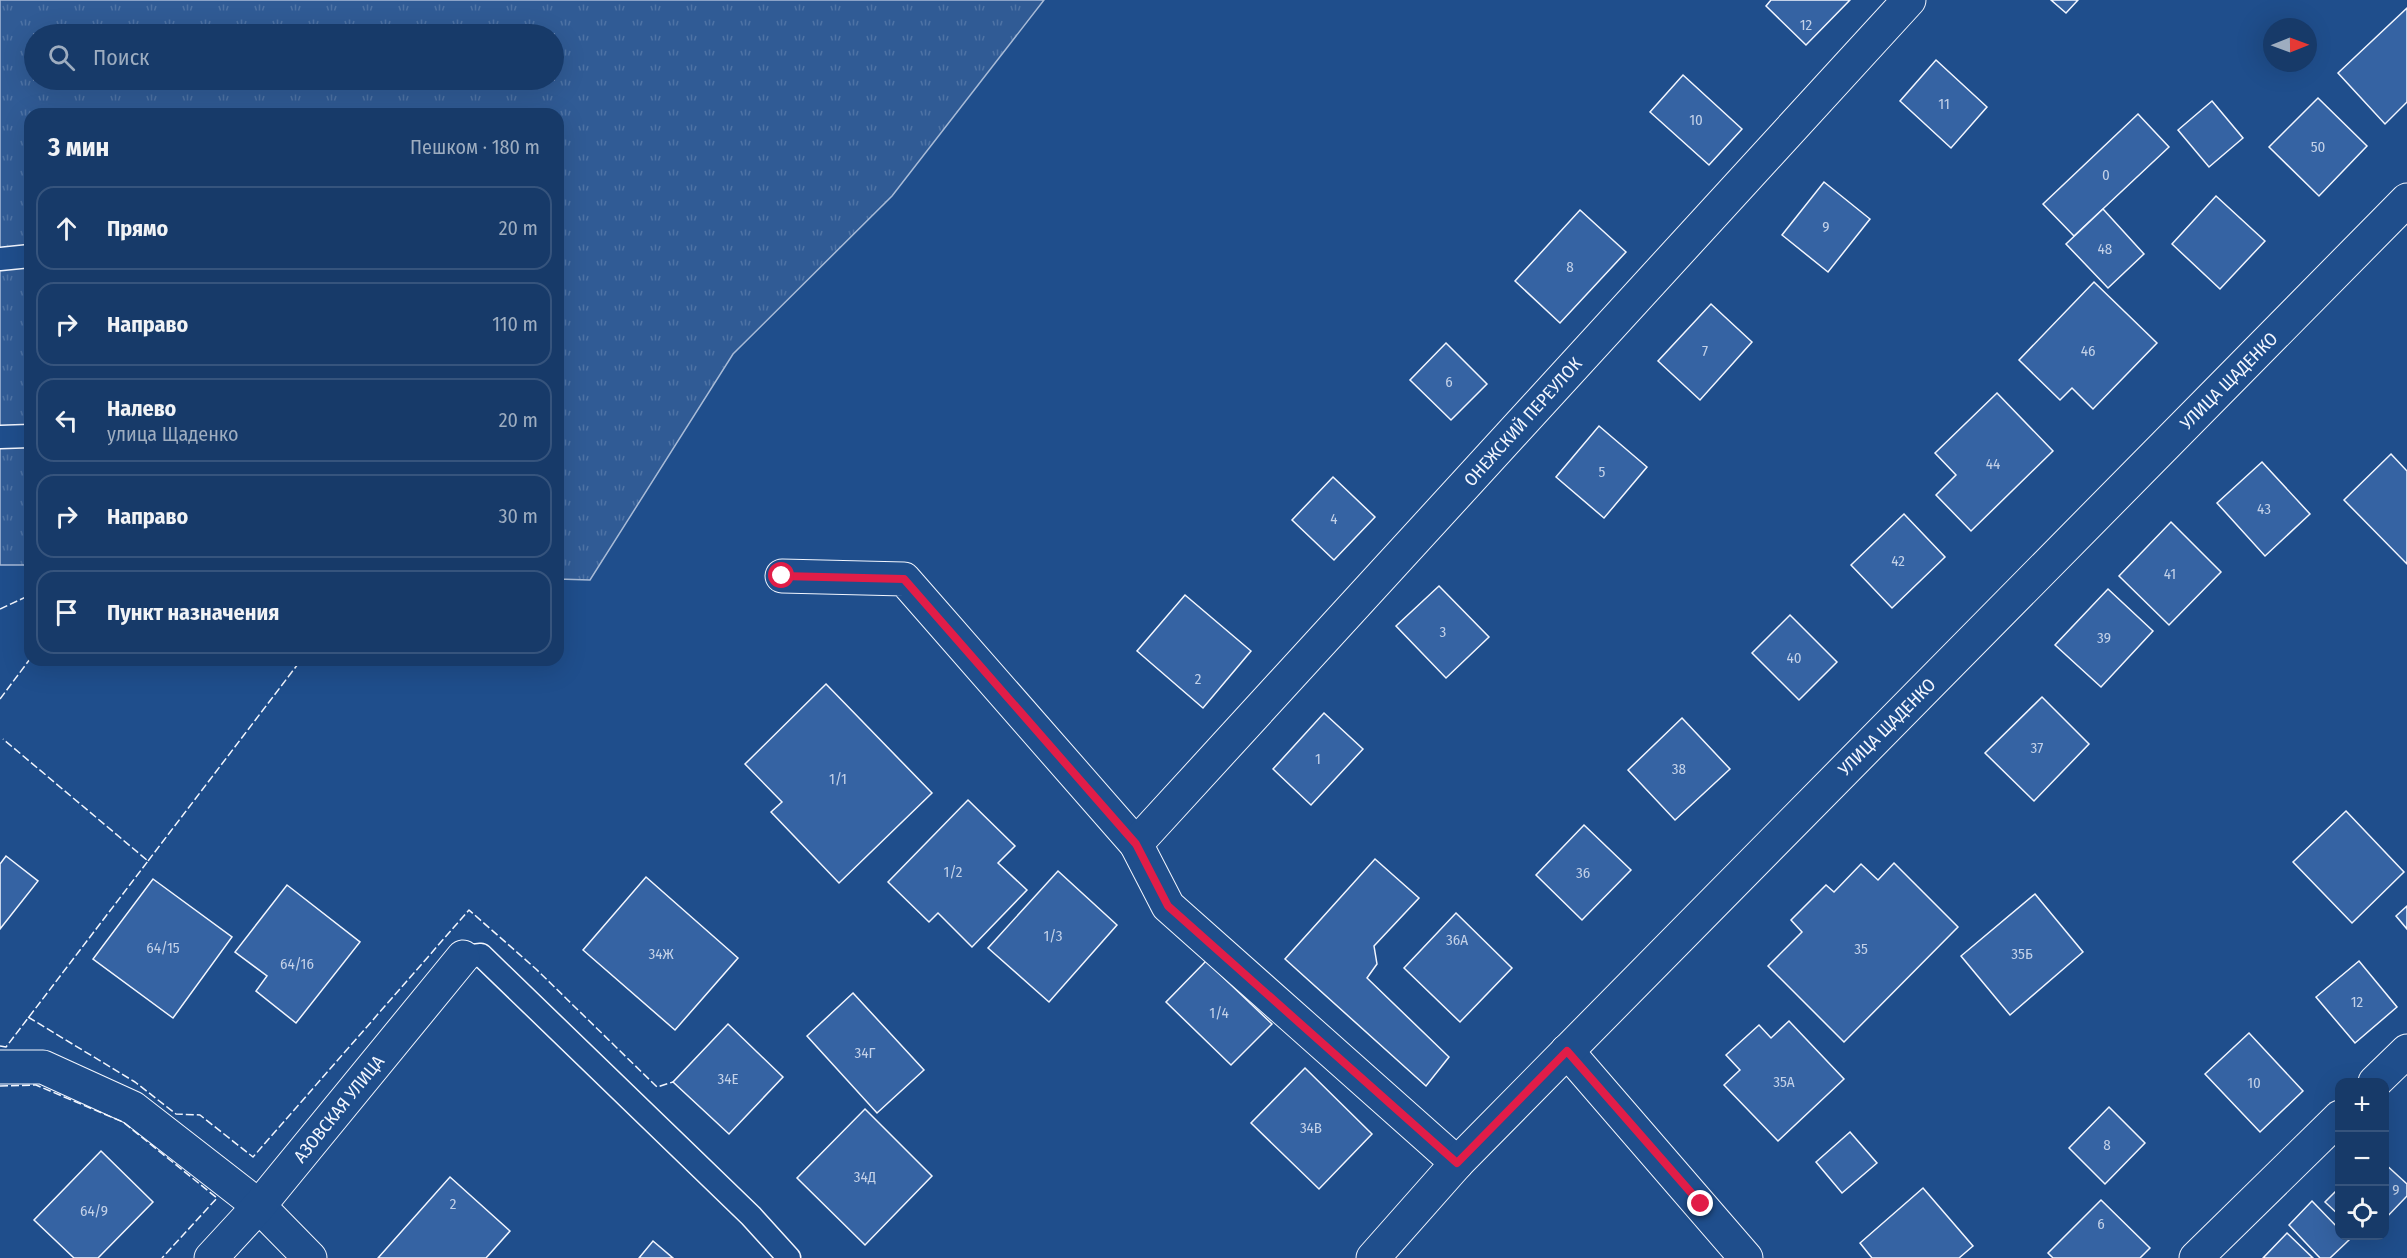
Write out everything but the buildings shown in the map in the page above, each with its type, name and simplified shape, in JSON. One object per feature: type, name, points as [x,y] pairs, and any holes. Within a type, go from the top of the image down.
[{"type":"street","name":"ОНЕЖСКИЙ ПЕРЕУЛОК","points":[[1136,844],[1909,0]]},
{"type":"street","name":"УЛИЦА ЩАДЕНКО","points":[[1373,1258],[1457,1163],[2407,200]]},
{"type":"street","points":[[782,576],[904,579],[1136,844],[1168,906],[1457,1163]]},
{"type":"street","name":"АЗОВСКАЯ УЛИЦА","points":[[211,1258],[259,1206],[463,957]]},
{"type":"street","points":[[1567,1051],[1746,1258]]},
{"type":"street","points":[[2380,1078],[2407,1051]]},
{"type":"street","points":[[0,1067],[43,1067],[133,1108],[259,1206],[310,1258]]},
{"type":"street","points":[[2196,1258],[2335,1122]]},
{"type":"lane","points":[[0,259],[24,257]]},
{"type":"lane","points":[[0,437],[24,436]]},
{"type":"lane","points":[[463,957],[481,955],[750,1216],[789,1258]]},
{"type":"green space","points":[[0,0],[1044,0],[892,196],[733,354],[590,580],[564,579],[564,108],[24,108],[24,565],[0,565]]},
{"type":"fence","points":[[0,609],[24,598]]},
{"type":"fence","points":[[0,699],[25,666]]},
{"type":"fence","points":[[148,861],[296,666]]},
{"type":"fence","points":[[0,1046],[6,1047],[148,861],[3,739]]},
{"type":"fence","points":[[28,1017],[135,1082],[176,1114],[200,1115],[253,1157],[469,910],[536,969],[657,1087],[673,1082]]},
{"type":"fence","points":[[0,1086],[36,1085],[123,1122],[217,1198],[162,1258]]},
{"type":"route","points":[[782,576],[904,579],[1136,844],[1168,906],[1457,1163],[1567,1051],[1701,1204]]}]
